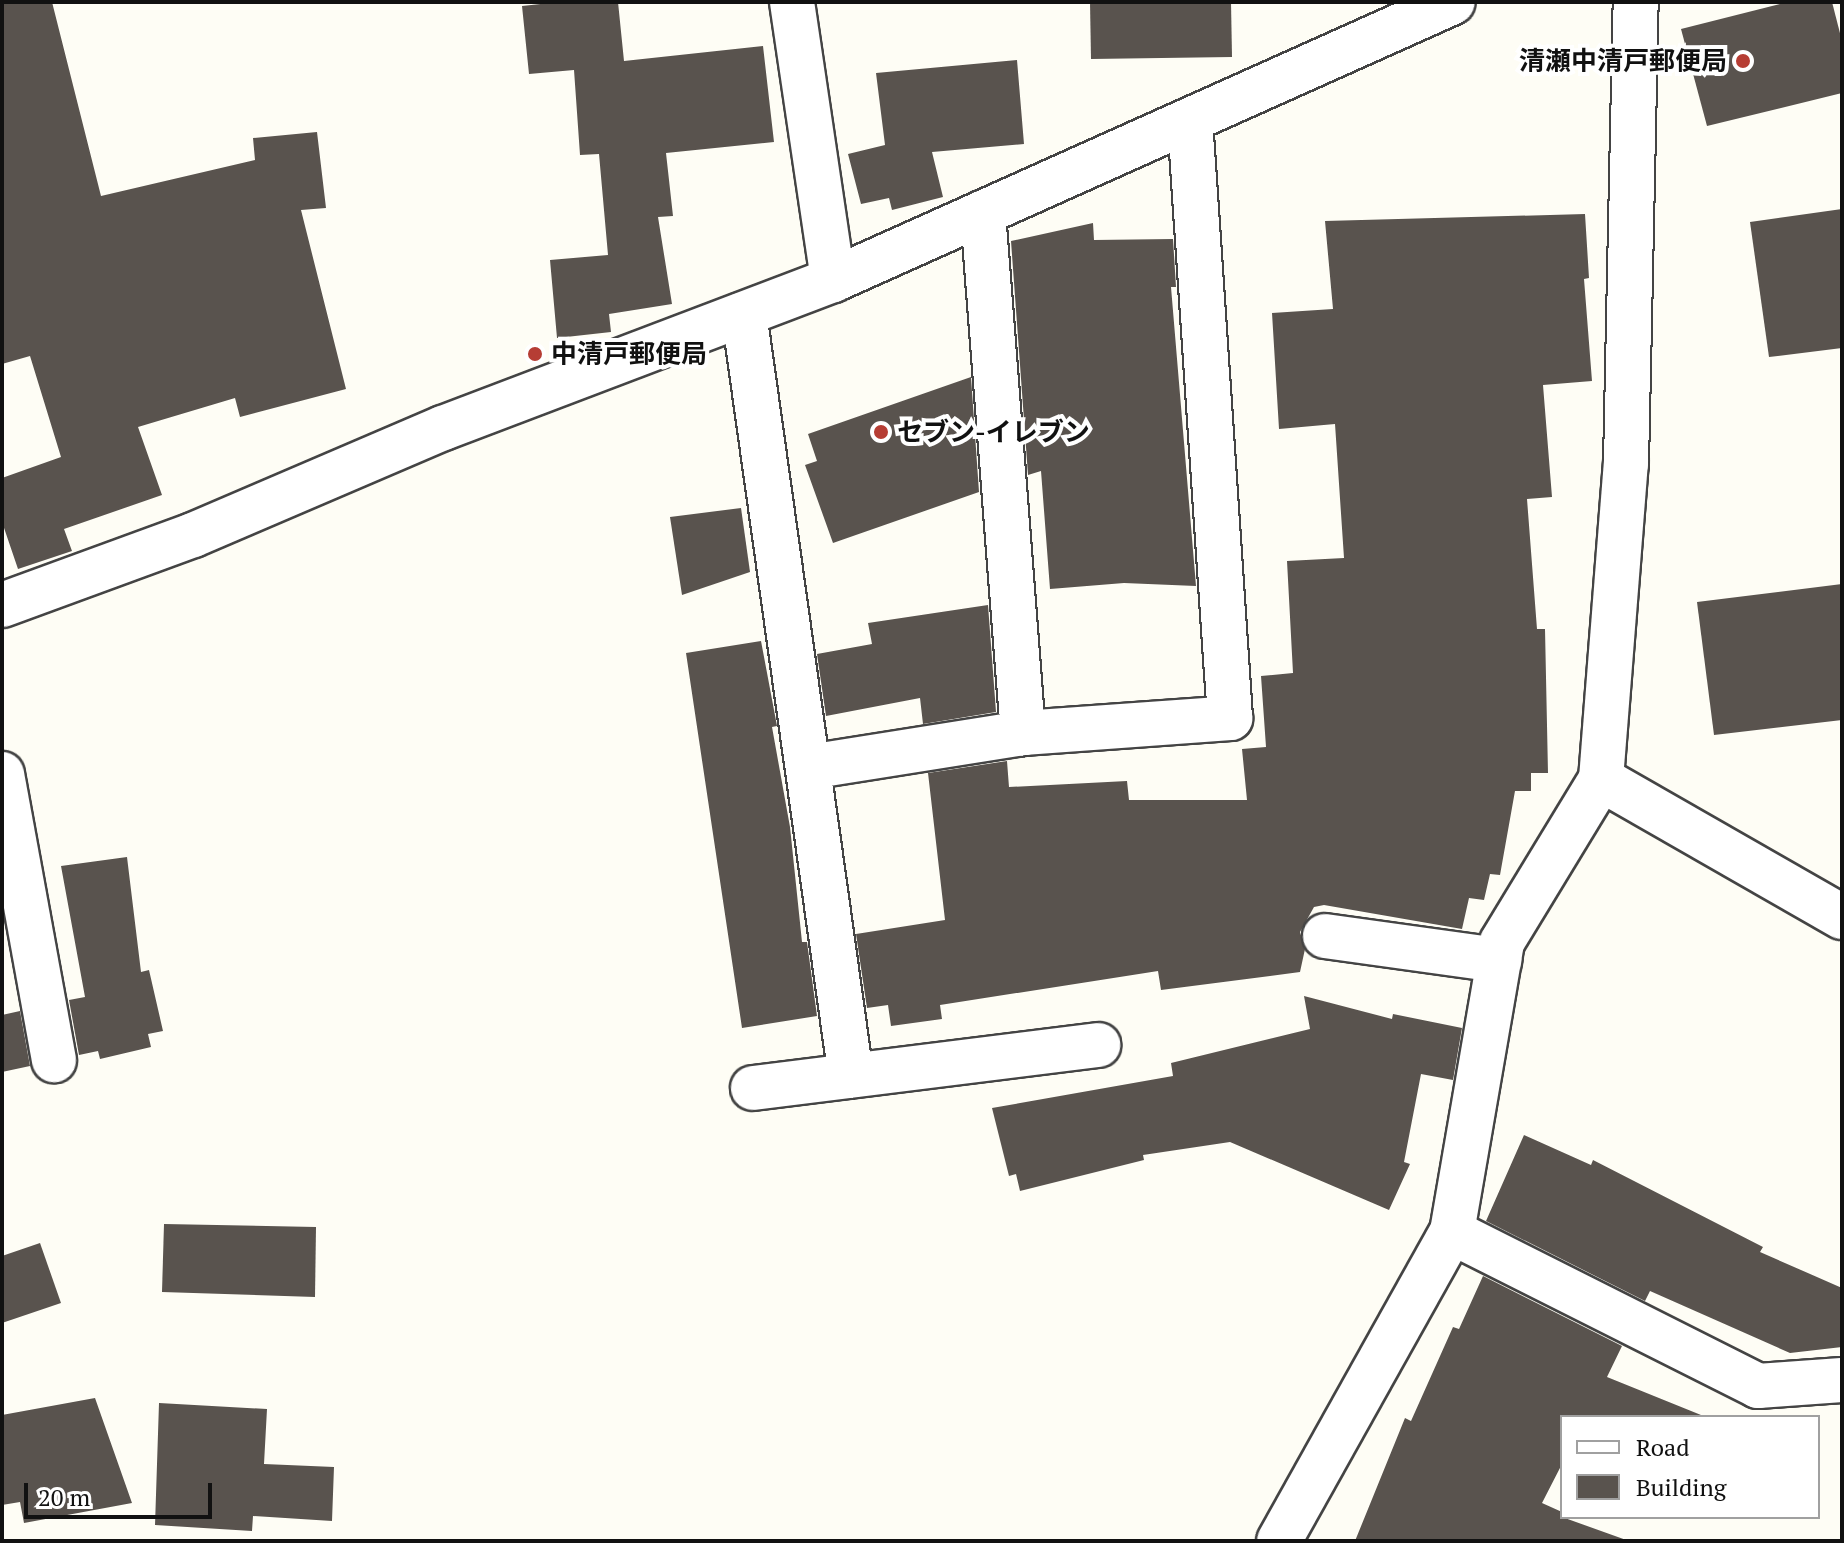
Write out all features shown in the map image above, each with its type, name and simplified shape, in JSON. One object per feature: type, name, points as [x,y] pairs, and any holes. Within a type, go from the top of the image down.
[{"type":"street","points":[[792,2],[833,280]]},
{"type":"street","points":[[2,605],[193,535],[443,428],[833,280],[1453,2]]},
{"type":"street","points":[[1279,1541],[1452,1232],[1502,942],[1601,779],[1626,464],[1636,2]]},
{"type":"street","points":[[809,767],[1023,733],[1230,718],[1190,120]]},
{"type":"street","points":[[983,213],[1023,733]]},
{"type":"street","points":[[744,314],[851,1076]]},
{"type":"street","points":[[2,774],[54,1060]]},
{"type":"street","points":[[1601,779],[1842,917]]},
{"type":"street","points":[[1325,936],[1499,960]]},
{"type":"street","points":[[753,1088],[1098,1045]]},
{"type":"street","points":[[1452,1232],[1758,1386],[1842,1380]]},
{"type":"building","points":[[2,2],[52,2],[101,196],[255,160],[253,138],[317,132],[326,208],[301,210],[346,389],[240,417],[235,398],[138,427],[162,495],[64,529],[72,551],[18,569],[2,522],[2,478],[61,457],[30,356],[2,364]]},
{"type":"building","points":[[559,2],[618,2],[624,61],[763,46],[774,142],[666,153],[673,216],[658,217],[672,304],[609,314],[611,332],[557,338],[550,260],[608,255],[599,154],[580,155],[574,70],[529,74],[522,6]]},
{"type":"building","points":[[1090,2],[1231,2],[1232,57],[1091,59]]},
{"type":"building","points":[[1788,2],[1832,2],[1842,41],[1842,93],[1707,126],[1681,29]]},
{"type":"building","points":[[1017,60],[1024,144],[932,152],[943,197],[892,210],[889,198],[861,204],[848,154],[885,145],[876,73]]},
{"type":"building","points":[[1842,209],[1842,348],[1769,357],[1750,222]]},
{"type":"building","points":[[1585,214],[1589,278],[1584,279],[1592,381],[1543,385],[1552,497],[1527,499],[1537,629],[1545,629],[1548,773],[1531,773],[1531,791],[1515,791],[1500,875],[1490,874],[1484,900],[1469,898],[1462,929],[1324,905],[1314,907],[1300,932],[1305,949],[1300,972],[1161,990],[1158,971],[940,1005],[942,1019],[891,1026],[888,1005],[867,1008],[856,934],[945,920],[928,773],[1007,761],[1009,787],[1127,781],[1129,800],[1247,800],[1242,749],[1266,747],[1261,676],[1293,673],[1287,561],[1344,558],[1335,424],[1279,429],[1272,313],[1333,309],[1325,221]]},
{"type":"building","points":[[1093,223],[1094,240],[1173,239],[1176,287],[1171,287],[1196,586],[1124,583],[1050,589],[1041,471],[1028,475],[1011,241]]},
{"type":"building","points":[[971,377],[979,492],[833,543],[805,465],[817,461],[808,434]]},
{"type":"building","points":[[741,508],[750,572],[682,595],[670,517]]},
{"type":"building","points":[[1842,584],[1842,720],[1714,735],[1697,602]]},
{"type":"building","points":[[988,605],[996,712],[923,724],[920,698],[826,716],[817,654],[872,644],[868,623]]},
{"type":"building","points":[[761,641],[777,726],[772,727],[790,827],[802,942],[807,942],[817,1016],[742,1028],[686,653]]},
{"type":"building","points":[[127,857],[141,972],[149,970],[163,1031],[148,1034],[151,1047],[100,1059],[98,1051],[79,1055],[69,1000],[85,997],[61,866]]},
{"type":"building","points":[[1304,996],[1392,1019],[1393,1014],[1462,1028],[1453,1080],[1421,1074],[1404,1162],[1410,1164],[1389,1210],[1230,1142],[1143,1155],[1144,1160],[1020,1191],[1016,1174],[1009,1176],[992,1108],[1173,1076],[1171,1063],[1310,1029]]},
{"type":"building","points":[[20,1011],[30,1066],[2,1072],[2,1015]]},
{"type":"building","points":[[1524,1135],[1591,1165],[1593,1160],[1763,1247],[1760,1252],[1842,1288],[1842,1347],[1790,1353],[1650,1291],[1645,1301],[1486,1221]]},
{"type":"building","points":[[164,1224],[316,1227],[315,1297],[162,1292]]},
{"type":"building","points":[[40,1243],[61,1303],[2,1323],[2,1256]]},
{"type":"building","points":[[1483,1276],[1622,1346],[1607,1377],[1701,1415],[1560,1415],[1560,1468],[1542,1503],[1560,1511],[1560,1519],[1629,1541],[1355,1541],[1405,1418],[1411,1421],[1453,1327],[1459,1329]]},
{"type":"building","points":[[95,1398],[132,1503],[24,1523],[20,1502],[2,1505],[2,1415]]},
{"type":"building","points":[[159,1403],[267,1409],[264,1464],[334,1467],[332,1521],[253,1516],[252,1531],[155,1525]]},
{"type":"place","name":"清瀬中清戸郵便局","points":[[1743,61]]},
{"type":"place","name":"中清戸郵便局","points":[[535,354]]},
{"type":"place","name":"セブン-イレブン","points":[[881,432]]}]
